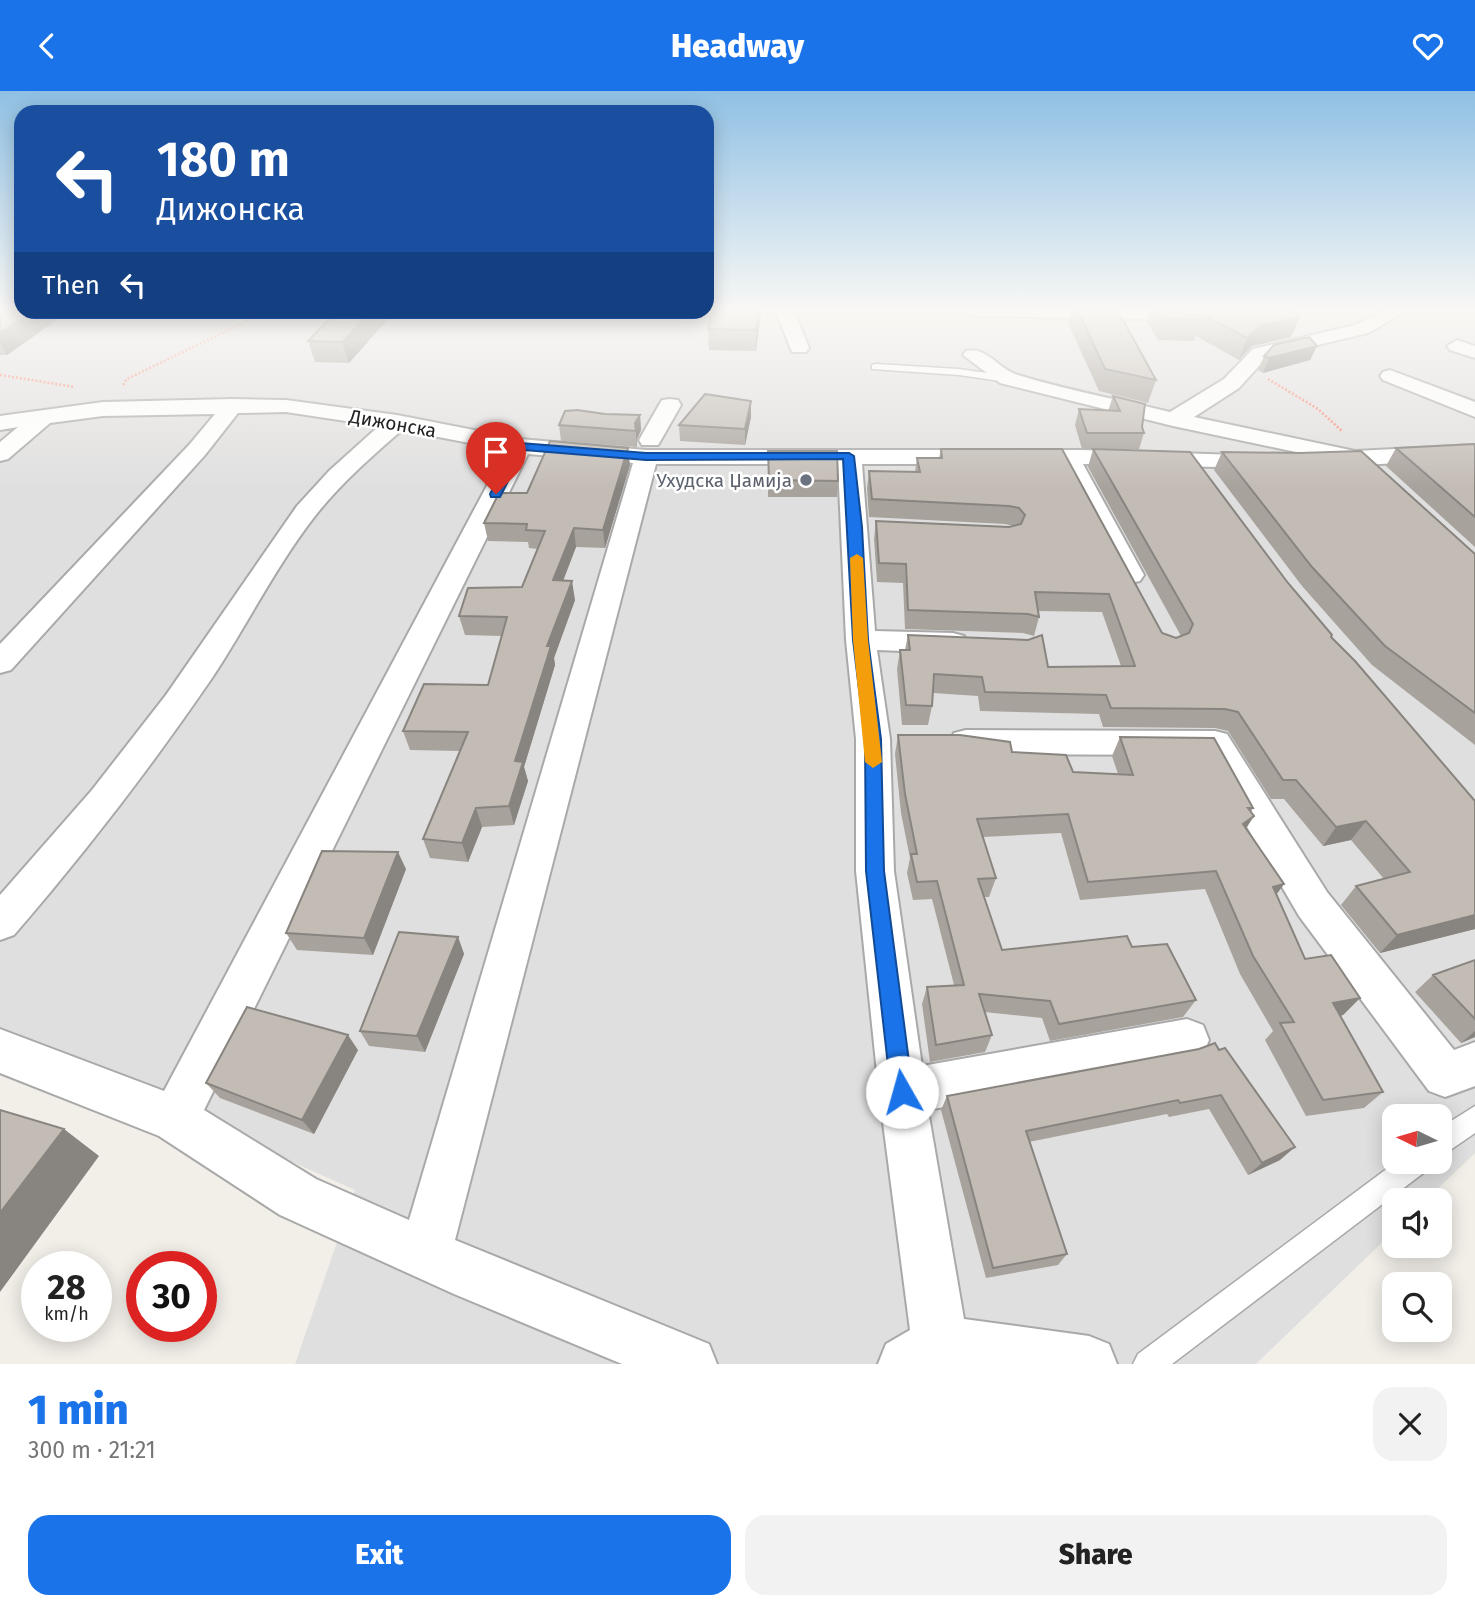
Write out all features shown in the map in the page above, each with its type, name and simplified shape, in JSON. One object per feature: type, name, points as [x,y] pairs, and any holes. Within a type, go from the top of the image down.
[{"type":"street","points":[[995,370],[1007,379],[1172,419],[1360,459],[1389,485]]},
{"type":"street","points":[[1172,419],[1208,402],[1248,372]]},
{"type":"street","points":[[1390,376],[1475,410]]},
{"type":"street","name":"Дижонска","points":[[0,423],[108,403],[286,406],[397,422],[520,446],[849,456],[1291,462],[1475,452]]},
{"type":"street","points":[[0,663],[197,450],[233,405]]},
{"type":"street","points":[[425,1254],[648,448],[670,405]]},
{"type":"street","points":[[0,454],[47,415]]},
{"type":"street","points":[[0,923],[54,863],[142,750],[202,669],[306,511],[365,450],[397,422]]},
{"type":"street","points":[[176,1119],[520,446]]},
{"type":"street","points":[[849,456],[869,528],[861,640],[904,740],[875,871],[902,1092],[923,1354],[1089,1364]]},
{"type":"street","points":[[1067,457],[1142,597]]},
{"type":"street","points":[[1192,460],[1211,487]]},
{"type":"street","points":[[861,640],[982,645]]},
{"type":"street","points":[[904,740],[1215,743],[1313,904],[1445,1075],[1475,1064]]},
{"type":"street","points":[[902,1092],[1187,1040]]},
{"type":"street","points":[[0,1051],[176,1119],[298,1197],[425,1254],[689,1364]]},
{"type":"lane","points":[[933,370],[1007,379]]},
{"type":"lane","points":[[1452,1135],[1475,1118]]},
{"type":"lane","points":[[1148,1364],[1401,1174]]},
{"type":"path","points":[[0,375],[72,386],[108,403],[127,379],[145,370]]},
{"type":"path","points":[[1248,372],[1264,376],[1337,422],[1356,446],[1360,459]]},
{"type":"shaded area","points":[[0,370],[1475,370],[1475,1153],[1439,1188],[1382,1188],[1382,1243],[1256,1364],[295,1364],[355,1190],[0,1031]]},
{"type":"building","points":[[1112,370],[1151,370],[1156,380]]},
{"type":"building","points":[[705,394],[751,401],[745,429],[679,425]]},
{"type":"building","points":[[1113,396],[1145,404],[1142,427],[1144,433],[1087,433],[1079,409],[1120,411]]},
{"type":"building","points":[[565,411],[640,415],[635,423],[636,431],[559,425]]},
{"type":"building","points":[[550,441],[628,448],[603,530],[574,528],[553,580],[572,581],[547,646],[551,646],[515,761],[523,762],[509,806],[476,808],[462,843],[423,839],[468,732],[403,731],[424,684],[488,685],[507,617],[459,616],[468,588],[522,587],[545,531],[526,530],[527,524],[484,523],[499,493],[527,493]]},
{"type":"building","points":[[1475,444],[1475,517],[1396,448]]},
{"type":"building","points":[[941,449],[1062,449],[1162,633],[1176,638],[1189,633],[1193,624],[1093,449],[1190,452],[1331,637],[1355,661],[1475,801],[1475,915],[1397,935],[1356,886],[1410,872],[1366,821],[1336,827],[1296,780],[1283,780],[1238,712],[1225,709],[1111,708],[1106,695],[985,692],[982,677],[934,674],[932,706],[906,705],[900,650],[910,650],[908,635],[1028,640],[1042,635],[1048,667],[1135,666],[1109,594],[1035,592],[1039,617],[1028,614],[908,610],[906,564],[879,563],[876,521],[1009,527],[1021,524],[1025,515],[1019,508],[1009,506],[872,499],[869,471],[920,472],[917,458],[942,458]]},
{"type":"building","points":[[768,451],[837,451],[838,481],[769,480]]},
{"type":"building","points":[[1361,451],[1475,554],[1475,713],[1385,646],[1312,567],[1222,452]]},
{"type":"building","points":[[898,735],[960,735],[1010,742],[1012,752],[1066,755],[1073,772],[1133,775],[1120,737],[1214,738],[1253,808],[1248,808],[1254,816],[1243,824],[1284,884],[1273,887],[1305,959],[1331,955],[1360,998],[1333,1003],[1383,1092],[1323,1100],[1280,1023],[1294,1022],[1253,956],[1216,871],[1088,882],[1068,814],[977,819],[996,878],[978,879],[1002,950],[1127,936],[1132,947],[1167,944],[1196,1000],[1059,1024],[1050,1001],[979,994],[992,1035],[936,1045],[927,987],[964,985],[937,881],[917,882],[911,854],[917,854],[905,794]]},
{"type":"building","points":[[322,851],[398,852],[364,938],[286,933]]},
{"type":"building","points":[[399,932],[458,937],[417,1036],[360,1031]]},
{"type":"building","points":[[1475,960],[1475,1019],[1433,975]]},
{"type":"building","points":[[247,1007],[348,1035],[302,1120],[206,1083]]},
{"type":"building","points":[[1215,1043],[1219,1050],[1225,1048],[1295,1147],[1262,1163],[1221,1095],[1180,1103],[1178,1100],[1026,1131],[1067,1254],[993,1268],[947,1096],[1199,1049]]},
{"type":"building","points":[[0,1110],[64,1129],[0,1213]]},
{"type":"slow traffic","points":[[857,558],[861,640],[873,739],[873,762]]},
{"type":"place","name":"Ухудска Џамија","points":[[806,480]]},
{"type":"route","points":[[496,494],[520,446],[646,457],[849,456],[861,640],[873,739],[875,871],[902,1092]]}]
